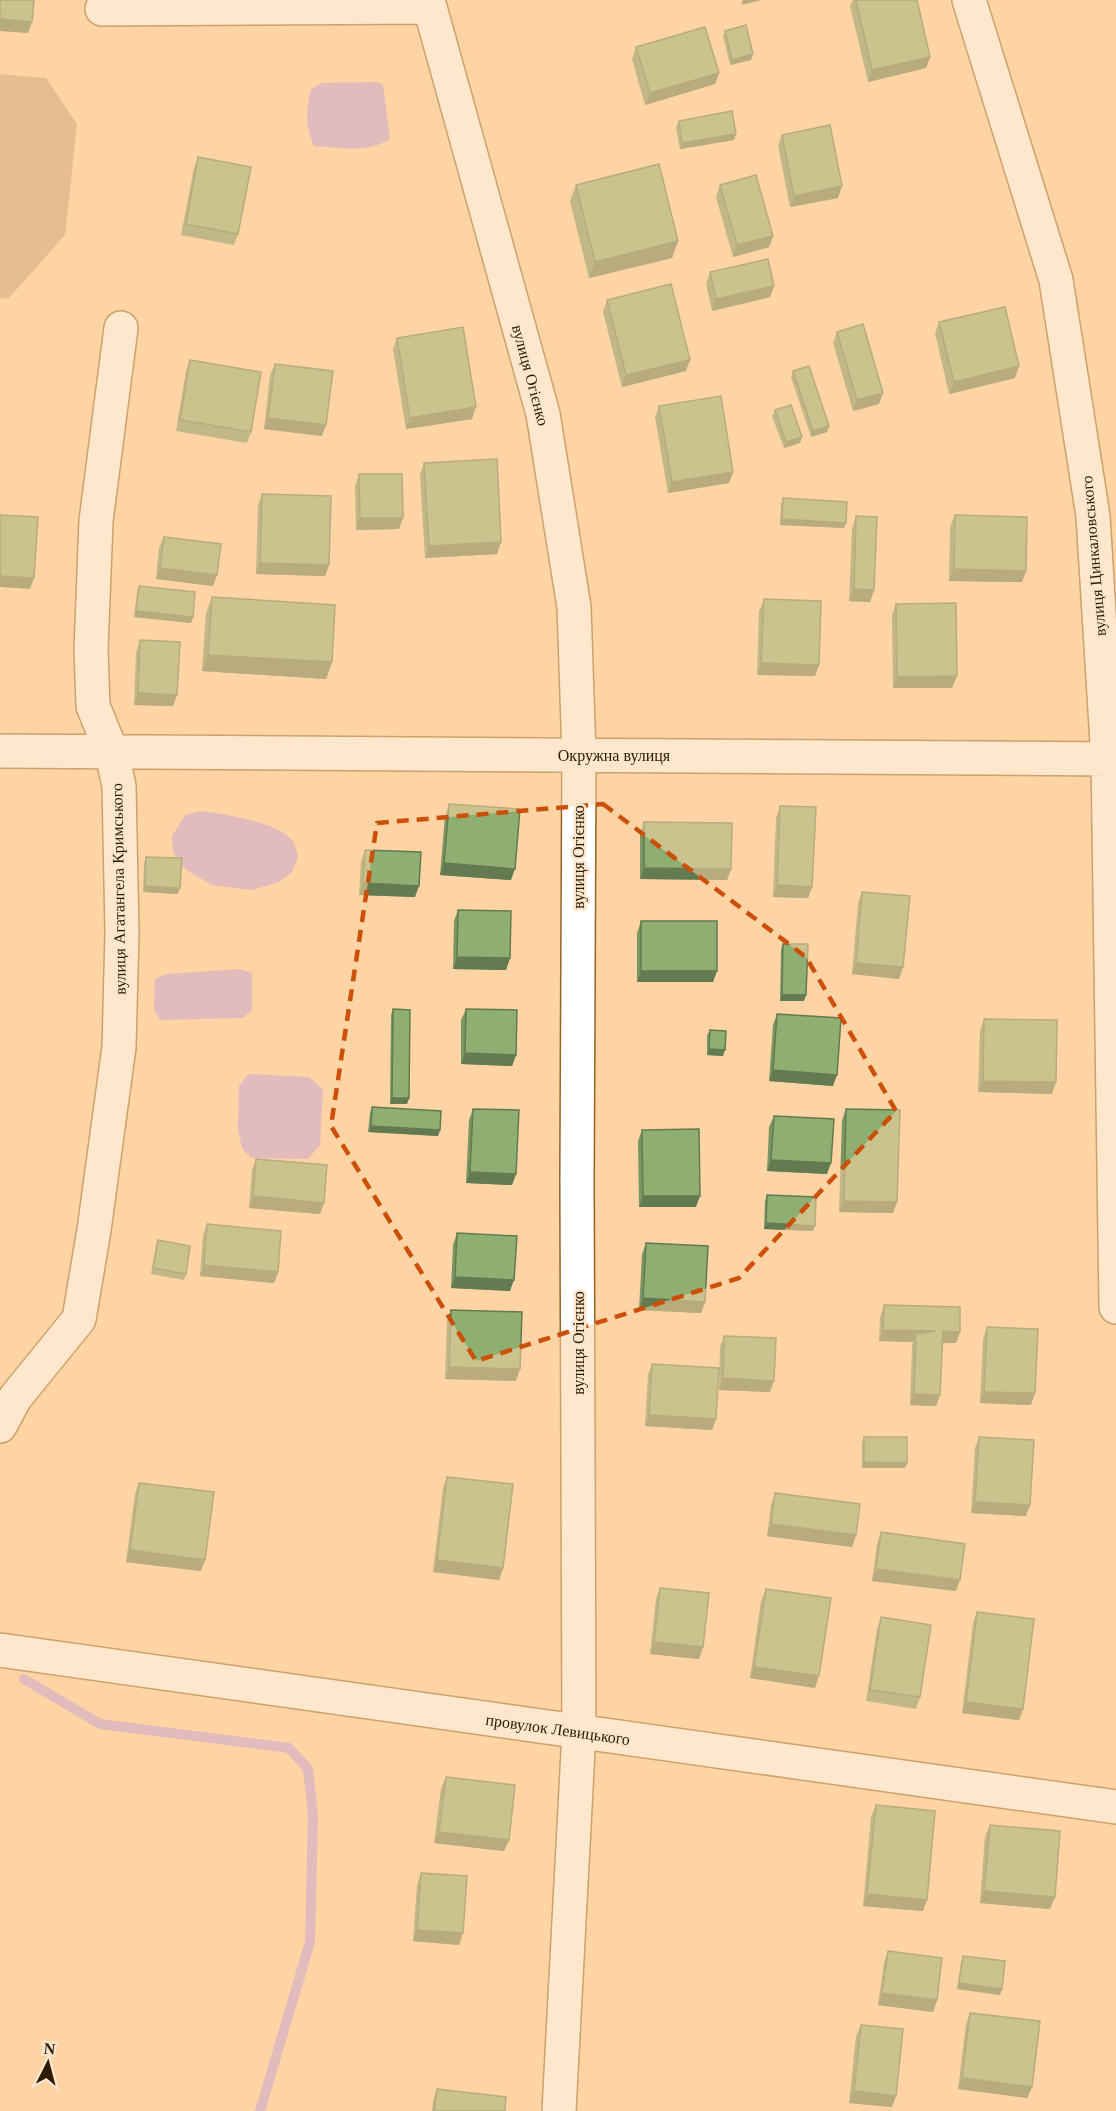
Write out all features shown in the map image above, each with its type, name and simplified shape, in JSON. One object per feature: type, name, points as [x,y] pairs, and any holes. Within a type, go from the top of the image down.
[{"type":"street","name":"вулиця Цинкаловського","points":[[969,0],[1056,280],[1093,516],[1112,759],[1116,1307]]},
{"type":"street","points":[[102,9],[429,3]]},
{"type":"street","name":"вулиця Огієнко","points":[[429,3],[543,414],[574,607],[579,755],[577,1181],[579,1732],[559,2111]]},
{"type":"street","name":"вулиця Агатангела Кримського","points":[[0,1426],[15,1398],[79,1319],[94,1230],[119,1047],[122,932],[119,786],[112,753],[93,706],[91,650],[96,521],[121,328]]},
{"type":"street","name":"Окружна вулиця","points":[[0,751],[1112,759]]},
{"type":"street","name":"провулок Левицького","points":[[0,1650],[1116,1808]]},
{"type":"highlighted area","points":[[603,804],[806,957],[896,1111],[739,1278],[476,1361],[331,1126],[377,823]]},
{"type":"shaded area","points":[[0,74],[46,78],[77,124],[65,235],[8,299],[0,298]]},
{"type":"shaded area","points":[[377,82],[383,85],[390,139],[363,148],[314,146],[307,118],[311,89],[322,83]]},
{"type":"shaded area","points":[[202,811],[250,820],[284,833],[292,840],[298,857],[292,872],[279,882],[252,890],[212,885],[186,870],[173,853],[172,836],[185,815]]},
{"type":"shaded area","points":[[239,969],[252,973],[252,1010],[243,1018],[160,1020],[154,1010],[155,979],[167,974]]},
{"type":"shaded area","points":[[248,1074],[309,1077],[323,1089],[320,1145],[308,1159],[252,1158],[242,1149],[238,1129],[239,1086]]},
{"type":"building","points":[[0,0],[34,0],[32,22],[0,19]]},
{"type":"building","points":[[856,0],[917,0],[930,57],[872,70]]},
{"type":"building","points":[[746,25],[753,54],[732,60],[725,31]]},
{"type":"building","points":[[705,27],[719,73],[650,93],[636,47]]},
{"type":"building","points":[[732,111],[736,134],[682,143],[679,121]]},
{"type":"building","points":[[830,125],[842,186],[794,196],[782,135]]},
{"type":"building","points":[[198,157],[251,167],[238,234],[186,224]]},
{"type":"building","points":[[659,164],[678,241],[595,262],[576,185]]},
{"type":"building","points":[[756,175],[773,236],[737,245],[720,185]]},
{"type":"building","points":[[768,259],[774,286],[716,299],[710,272]]},
{"type":"building","points":[[671,284],[690,360],[626,375],[607,300]]},
{"type":"building","points":[[1005,307],[1019,366],[954,382],[939,322]]},
{"type":"building","points":[[863,324],[883,393],[857,400],[837,332]]},
{"type":"building","points":[[463,327],[476,407],[410,418],[397,338]]},
{"type":"building","points":[[190,360],[261,372],[251,432],[180,420]]},
{"type":"building","points":[[275,364],[333,371],[326,425],[268,418]]},
{"type":"building","points":[[809,366],[829,426],[813,431],[793,371]]},
{"type":"building","points":[[721,396],[733,472],[672,482],[659,406]]},
{"type":"building","points":[[791,405],[802,437],[786,442],[775,410]]},
{"type":"building","points":[[497,459],[501,542],[429,546],[424,463]]},
{"type":"building","points":[[359,474],[402,474],[403,518],[360,518]]},
{"type":"building","points":[[262,494],[331,496],[329,565],[260,563]]},
{"type":"building","points":[[783,498],[847,502],[846,523],[782,519]]},
{"type":"building","points":[[0,515],[38,517],[34,578],[0,576]]},
{"type":"building","points":[[955,515],[1027,517],[1026,571],[954,569]]},
{"type":"building","points":[[856,516],[877,517],[874,590],[854,589]]},
{"type":"building","points":[[164,537],[221,544],[217,575],[160,568]]},
{"type":"building","points":[[139,586],[195,592],[193,617],[136,611]]},
{"type":"building","points":[[212,597],[335,605],[332,662],[208,655]]},
{"type":"building","points":[[764,599],[821,601],[819,665],[761,663]]},
{"type":"building","points":[[956,603],[957,676],[897,677],[896,604]]},
{"type":"building","points":[[140,640],[180,642],[177,695],[138,693]]},
{"type":"building","points":[[449,804],[520,809],[515,869],[444,863]]},
{"type":"building","points":[[780,806],[816,807],[812,887],[777,885]]},
{"type":"building","points":[[644,822],[732,823],[731,869],[644,868]]},
{"type":"building","points":[[365,850],[421,852],[419,886],[363,883]]},
{"type":"building","points":[[146,857],[182,858],[180,888],[145,886]]},
{"type":"building","points":[[862,892],[910,896],[903,967],[856,963]]},
{"type":"building","points":[[458,910],[511,911],[510,958],[457,957]]},
{"type":"building","points":[[641,921],[717,921],[717,971],[641,971]]},
{"type":"building","points":[[783,944],[808,944],[806,995],[782,995]]},
{"type":"building","points":[[393,1009],[410,1010],[409,1098],[392,1098]]},
{"type":"building","points":[[466,1009],[517,1010],[516,1055],[465,1053]]},
{"type":"building","points":[[777,1014],[841,1018],[837,1075],[773,1070]]},
{"type":"building","points":[[984,1019],[1057,1020],[1056,1082],[983,1081]]},
{"type":"building","points":[[710,1030],[726,1031],[725,1050],[709,1049]]},
{"type":"building","points":[[372,1107],[441,1111],[440,1130],[371,1126]]},
{"type":"building","points":[[473,1109],[519,1110],[516,1174],[470,1172]]},
{"type":"building","points":[[846,1109],[900,1110],[897,1202],[844,1201]]},
{"type":"building","points":[[774,1116],[834,1119],[831,1163],[771,1160]]},
{"type":"building","points":[[699,1129],[700,1196],[643,1196],[642,1130]]},
{"type":"building","points":[[256,1159],[327,1165],[324,1203],[253,1196]]},
{"type":"building","points":[[767,1195],[816,1197],[815,1226],[766,1223]]},
{"type":"building","points":[[207,1224],[281,1231],[278,1272],[204,1265]]},
{"type":"building","points":[[457,1233],[517,1236],[514,1280],[455,1277]]},
{"type":"building","points":[[158,1240],[190,1246],[186,1274],[153,1268]]},
{"type":"building","points":[[646,1243],[708,1246],[705,1302],[643,1298]]},
{"type":"building","points":[[884,1305],[960,1307],[960,1332],[943,1331],[940,1395],[914,1394],[916,1334],[936,1331],[883,1330]]},
{"type":"building","points":[[451,1310],[522,1312],[520,1369],[449,1367]]},
{"type":"building","points":[[987,1327],[1038,1329],[1035,1393],[984,1392]]},
{"type":"building","points":[[724,1336],[776,1338],[774,1381],[723,1378]]},
{"type":"building","points":[[652,1364],[719,1368],[716,1419],[649,1415]]},
{"type":"building","points":[[864,1437],[907,1437],[907,1463],[864,1462]]},
{"type":"building","points":[[979,1437],[1034,1440],[1030,1505],[975,1502]]},
{"type":"building","points":[[447,1477],[513,1484],[503,1568],[437,1560]]},
{"type":"building","points":[[139,1483],[214,1492],[205,1560],[130,1550]]},
{"type":"building","points":[[775,1493],[860,1504],[856,1535],[771,1524]]},
{"type":"building","points":[[881,1532],[965,1544],[960,1580],[876,1569]]},
{"type":"building","points":[[660,1588],[709,1593],[703,1647],[654,1642]]},
{"type":"building","points":[[766,1589],[831,1598],[819,1676],[754,1667]]},
{"type":"building","points":[[977,1612],[1034,1619],[1023,1709],[966,1702]]},
{"type":"building","points":[[881,1617],[931,1625],[920,1697],[870,1690]]},
{"type":"building","points":[[446,1777],[515,1785],[509,1840],[439,1832]]},
{"type":"building","points":[[876,1805],[935,1811],[927,1900],[867,1894]]},
{"type":"building","points":[[990,1825],[1060,1831],[1055,1897],[984,1891]]},
{"type":"building","points":[[421,1873],[467,1876],[463,1933],[417,1930]]},
{"type":"building","points":[[888,1951],[942,1958],[937,2000],[882,1993]]},
{"type":"building","points":[[963,1956],[1005,1961],[1002,1989],[959,1983]]},
{"type":"building","points":[[970,2013],[1040,2021],[1032,2087],[962,2078]]},
{"type":"building","points":[[861,2025],[903,2029],[896,2096],[854,2091]]},
{"type":"building","points":[[437,2089],[506,2097],[505,2111],[434,2111]]},
{"type":"waterway","points":[[24,1679],[100,1724],[289,1748],[308,1769],[313,1815],[310,1942],[260,2111]]}]
